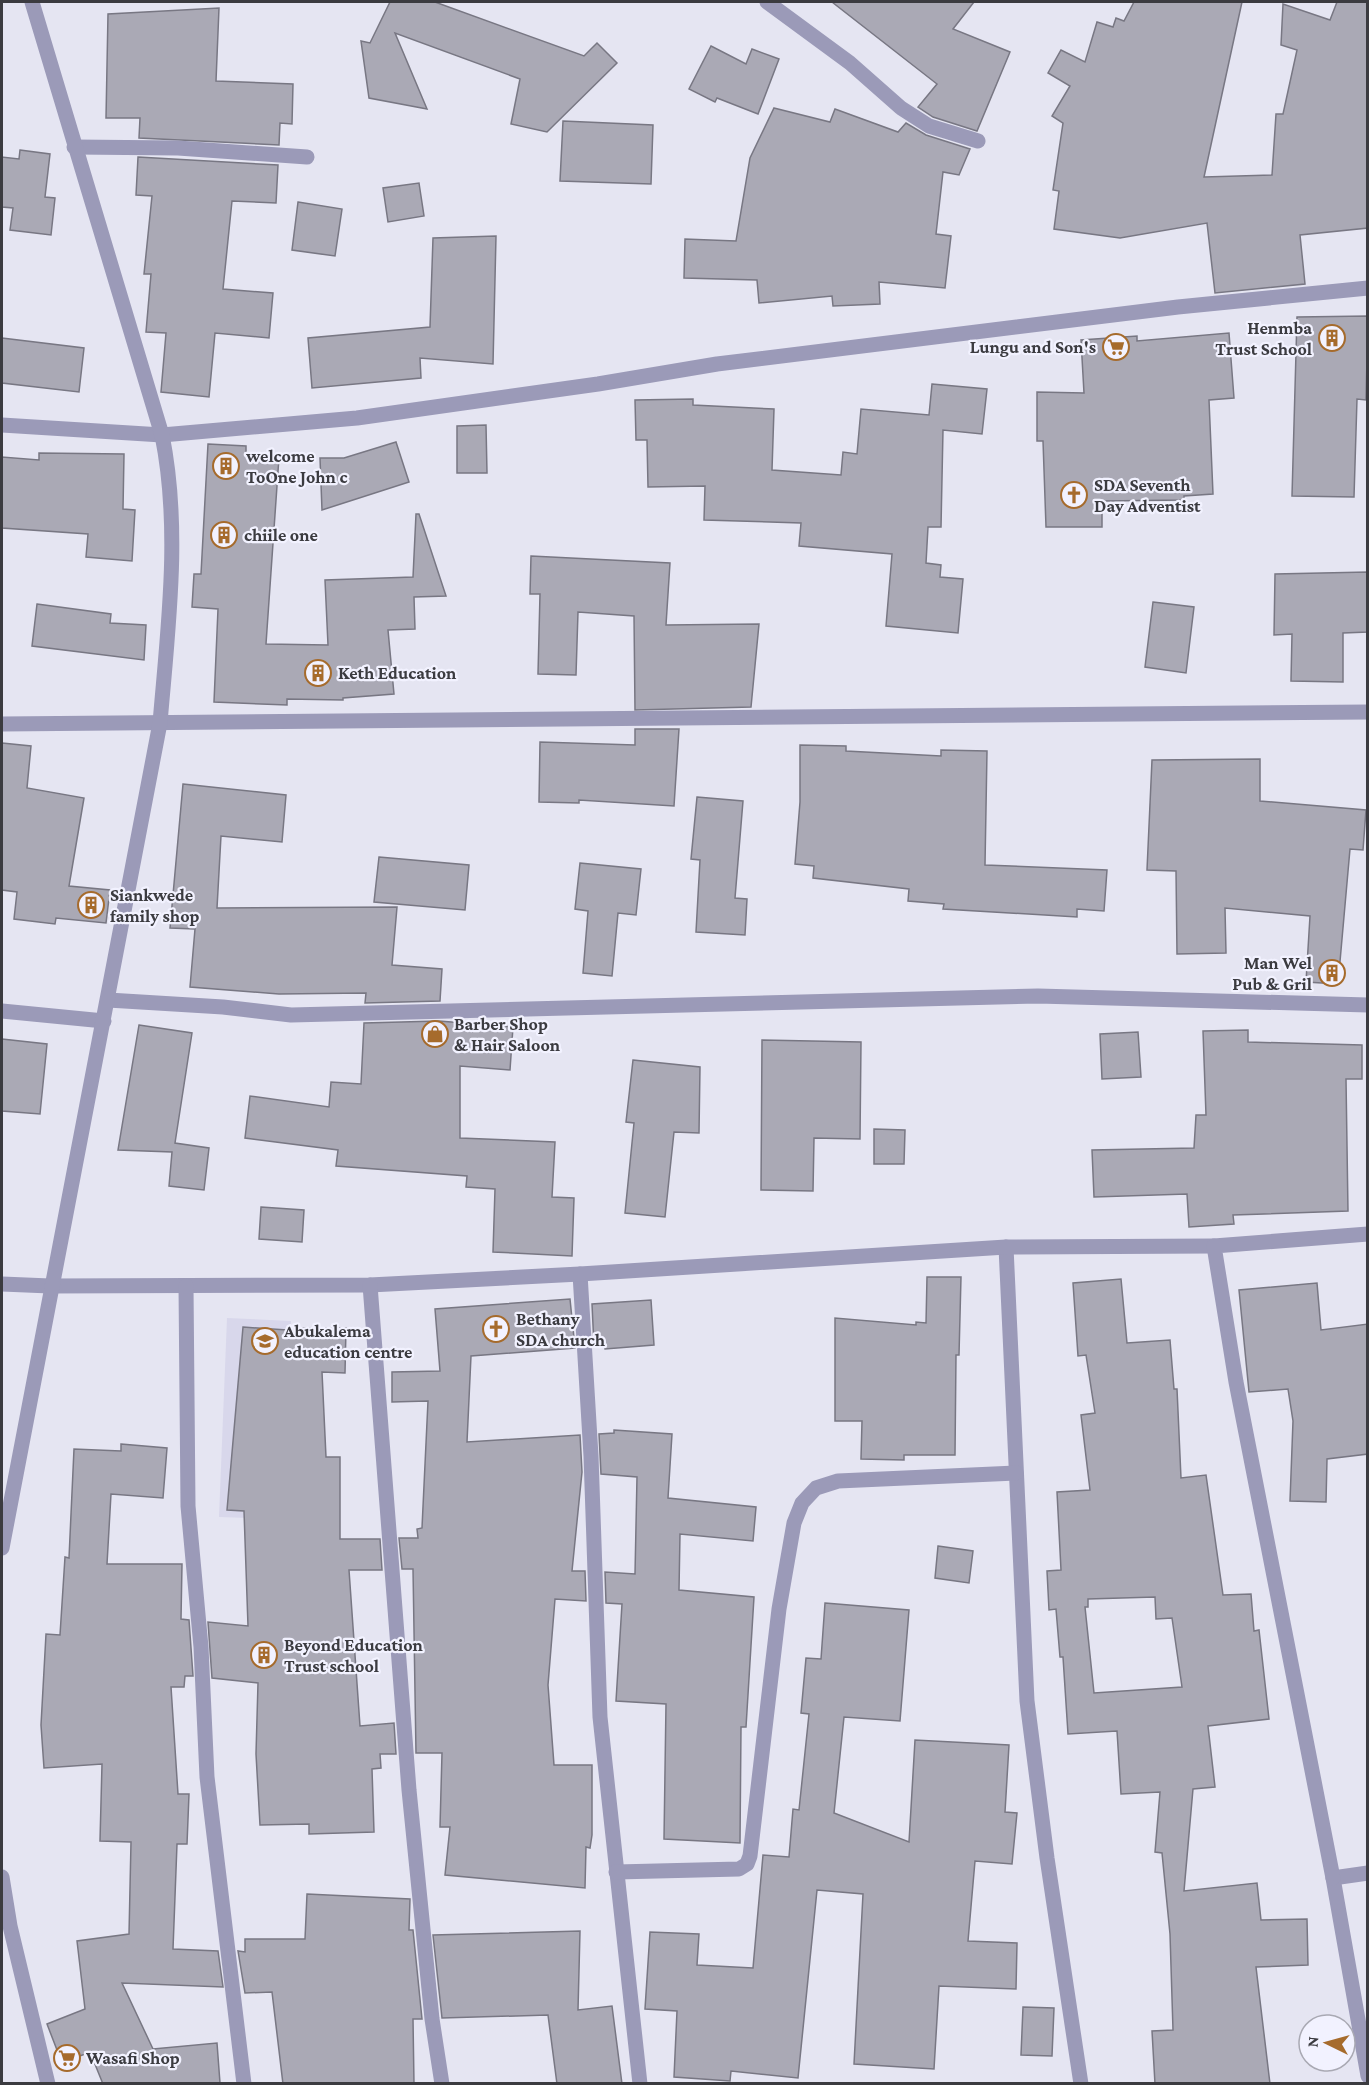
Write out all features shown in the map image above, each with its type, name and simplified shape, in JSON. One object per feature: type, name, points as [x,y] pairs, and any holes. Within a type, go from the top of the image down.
[{"type":"street","points":[[2,1548],[50,1287],[104,1021],[160,723],[171,592],[170,474],[162,435],[32,2]]},
{"type":"street","points":[[766,2],[850,63],[902,108],[930,126],[978,141]]},
{"type":"street","points":[[74,147],[178,148],[307,157]]},
{"type":"street","points":[[2,425],[66,431],[162,435],[357,418],[598,384],[717,364],[1178,307],[1368,288]]},
{"type":"street","points":[[2,724],[679,721],[1368,712]]},
{"type":"street","points":[[108,1000],[291,1014],[1038,996],[1368,1005]]},
{"type":"street","points":[[2,1011],[104,1021]]},
{"type":"street","points":[[2,1284],[50,1287],[370,1285],[1006,1247],[1214,1246],[1368,1234]]},
{"type":"street","points":[[1214,1246],[1236,1382],[1333,1878],[1368,2076]]},
{"type":"street","points":[[1006,1247],[1027,1701],[1047,1858],[1081,2084]]},
{"type":"street","points":[[580,1274],[591,1456],[600,1717],[640,2084]]},
{"type":"street","points":[[370,1285],[409,1790],[432,2019],[442,2084]]},
{"type":"street","points":[[186,1286],[188,1506],[201,1647],[207,1777],[244,2084]]},
{"type":"street","points":[[616,1872],[740,1869],[747,1864],[750,1856],[781,1598],[794,1523],[802,1503],[816,1488],[838,1481],[1016,1473]]},
{"type":"street","points":[[1333,1878],[1368,1873]]},
{"type":"street","points":[[2,1876],[6,1927],[48,2084]]},
{"type":"shaded area","points":[[227,1318],[291,1321],[283,1519],[219,1517]]},
{"type":"building","points":[[390,2],[435,2],[584,56],[597,43],[617,63],[547,132],[511,124],[520,79],[395,33],[427,109],[369,98],[361,41],[370,43]]},
{"type":"building","points":[[832,2],[974,2],[953,29],[1010,52],[977,131],[933,117],[918,107],[937,84]]},
{"type":"building","points":[[1134,2],[1242,2],[1204,177],[1272,175],[1276,114],[1283,114],[1297,50],[1281,45],[1283,4],[1330,20],[1337,2],[1368,2],[1368,228],[1300,235],[1305,284],[1215,293],[1207,223],[1120,238],[1054,229],[1059,191],[1053,190],[1063,123],[1052,116],[1070,86],[1048,73],[1061,50],[1085,62],[1097,22],[1113,27],[1116,18],[1124,21]]},
{"type":"building","points":[[219,8],[216,81],[293,84],[292,124],[280,123],[279,145],[139,138],[140,118],[106,118],[108,14]]},
{"type":"building","points":[[711,46],[746,64],[752,49],[779,59],[758,114],[717,98],[715,102],[689,89]]},
{"type":"building","points":[[774,108],[830,122],[835,109],[898,132],[906,123],[926,135],[970,149],[959,175],[943,172],[936,234],[951,236],[945,288],[879,282],[880,304],[833,306],[832,296],[759,303],[757,280],[684,278],[685,239],[736,241],[750,158]]},
{"type":"building","points":[[563,121],[653,125],[651,184],[560,181]]},
{"type":"building","points":[[20,150],[50,154],[45,197],[55,198],[51,235],[10,230],[13,208],[2,207],[2,157],[19,159]]},
{"type":"building","points":[[138,157],[278,165],[276,203],[232,201],[223,289],[273,293],[269,338],[215,333],[209,397],[161,392],[166,333],[146,332],[151,274],[144,274],[152,196],[136,195]]},
{"type":"building","points":[[419,183],[424,216],[388,222],[383,188]]},
{"type":"building","points":[[298,202],[342,209],[335,256],[292,250]]},
{"type":"building","points":[[496,236],[493,364],[420,358],[421,378],[312,388],[308,338],[430,327],[433,238]]},
{"type":"building","points":[[1368,316],[1366,400],[1357,399],[1354,497],[1292,496],[1297,317]]},
{"type":"building","points":[[1229,333],[1234,398],[1209,400],[1213,494],[1184,496],[1184,500],[1102,501],[1102,527],[1046,527],[1043,441],[1037,441],[1037,392],[1084,393],[1081,340],[1137,336],[1137,341]]},
{"type":"building","points":[[2,338],[84,348],[79,392],[2,383]]},
{"type":"building","points":[[932,384],[987,389],[982,434],[943,430],[941,527],[928,527],[926,563],[941,565],[940,577],[963,579],[958,633],[886,626],[892,554],[799,546],[801,523],[704,520],[705,486],[648,487],[647,440],[636,440],[635,400],[693,399],[693,405],[774,409],[772,470],[841,475],[843,452],[857,454],[861,409],[929,415]]},
{"type":"building","points":[[486,425],[487,473],[457,473],[457,426]]},
{"type":"building","points":[[396,442],[409,482],[322,510],[320,458],[344,458]]},
{"type":"building","points":[[208,444],[246,446],[246,456],[279,457],[266,644],[328,645],[325,580],[413,577],[416,514],[419,514],[446,596],[414,597],[415,629],[388,630],[394,694],[343,698],[343,700],[287,699],[287,705],[214,702],[218,609],[192,607],[194,574],[201,574]]},
{"type":"building","points":[[39,453],[124,454],[123,509],[135,510],[132,561],[86,557],[88,534],[2,528],[2,457],[39,460]]},
{"type":"building","points":[[531,556],[670,563],[666,625],[759,624],[751,707],[635,710],[634,616],[578,612],[576,675],[538,674],[540,594],[530,594]]},
{"type":"building","points":[[1368,572],[1368,632],[1343,633],[1343,682],[1291,681],[1292,634],[1274,635],[1275,574]]},
{"type":"building","points":[[1153,602],[1194,607],[1186,673],[1145,667]]},
{"type":"building","points":[[37,604],[111,614],[110,623],[146,625],[144,660],[32,646]]},
{"type":"building","points":[[635,729],[679,729],[674,806],[579,800],[579,803],[539,802],[540,742],[635,745]]},
{"type":"building","points":[[2,743],[31,746],[27,788],[84,798],[69,886],[110,890],[106,923],[56,918],[55,924],[14,919],[17,892],[2,890]]},
{"type":"building","points":[[800,745],[846,746],[846,751],[941,756],[941,750],[987,751],[985,865],[1107,870],[1104,911],[1077,909],[1077,917],[943,909],[944,904],[908,901],[909,889],[813,878],[814,866],[795,864],[800,802]]},
{"type":"building","points":[[1260,759],[1260,801],[1366,810],[1363,850],[1350,849],[1338,984],[1306,982],[1310,916],[1225,908],[1226,953],[1177,954],[1176,871],[1147,870],[1152,760]]},
{"type":"building","points":[[183,784],[286,795],[282,842],[221,836],[217,908],[397,907],[392,965],[442,969],[440,1001],[365,1003],[366,993],[279,994],[190,987],[195,929],[170,928]]},
{"type":"building","points":[[697,797],[743,801],[735,898],[747,899],[745,935],[696,932],[700,860],[691,859]]},
{"type":"building","points":[[379,857],[469,865],[465,910],[374,902]]},
{"type":"building","points":[[580,863],[641,869],[636,915],[618,913],[612,976],[583,973],[588,911],[575,909]]},
{"type":"building","points":[[439,1021],[513,1027],[510,1070],[460,1066],[460,1138],[555,1142],[552,1197],[574,1198],[572,1256],[493,1252],[495,1189],[466,1187],[467,1176],[336,1166],[338,1150],[245,1138],[250,1096],[329,1107],[331,1082],[361,1084],[364,1023]]},
{"type":"building","points":[[139,1025],[192,1033],[175,1143],[209,1148],[204,1190],[169,1186],[172,1152],[118,1150]]},
{"type":"building","points":[[1248,1030],[1248,1042],[1362,1045],[1362,1079],[1346,1079],[1348,1211],[1233,1215],[1234,1224],[1189,1227],[1187,1194],[1094,1197],[1092,1150],[1194,1148],[1196,1115],[1206,1115],[1203,1031]]},
{"type":"building","points":[[1138,1032],[1141,1077],[1102,1079],[1100,1034]]},
{"type":"building","points":[[2,1039],[47,1044],[40,1114],[2,1111]]},
{"type":"building","points":[[762,1040],[861,1042],[860,1139],[814,1138],[813,1191],[761,1190]]},
{"type":"building","points":[[633,1060],[700,1067],[699,1133],[674,1132],[665,1217],[625,1213],[634,1123],[626,1122]]},
{"type":"building","points":[[874,1129],[905,1130],[904,1164],[874,1164]]},
{"type":"building","points":[[261,1207],[304,1210],[302,1242],[259,1239]]},
{"type":"building","points":[[927,1277],[961,1277],[959,1355],[956,1355],[955,1455],[904,1455],[904,1460],[861,1459],[862,1421],[835,1421],[835,1318],[916,1325],[916,1322],[926,1323]]},
{"type":"building","points":[[1121,1279],[1127,1343],[1170,1340],[1174,1389],[1177,1389],[1181,1478],[1206,1475],[1223,1595],[1251,1594],[1254,1631],[1259,1630],[1269,1719],[1208,1726],[1215,1787],[1193,1789],[1184,1891],[1257,1883],[1261,1920],[1307,1919],[1308,1965],[1256,1967],[1270,2084],[1155,2084],[1152,2031],[1173,2030],[1170,1934],[1162,1853],[1155,1852],[1160,1792],[1121,1794],[1117,1731],[1068,1734],[1063,1657],[1060,1657],[1056,1609],[1049,1610],[1047,1571],[1061,1570],[1057,1492],[1090,1490],[1081,1415],[1095,1413],[1086,1355],[1078,1356],[1073,1283]],"holes":[[[1155,1597],[1156,1619],[1172,1618],[1182,1687],[1094,1693],[1085,1607],[1088,1607],[1088,1599]]]},
{"type":"building","points":[[1317,1283],[1321,1330],[1368,1324],[1368,1454],[1327,1459],[1326,1502],[1290,1501],[1293,1421],[1288,1389],[1249,1392],[1239,1290]]},
{"type":"building","points":[[570,1299],[575,1348],[471,1356],[467,1442],[580,1435],[582,1472],[572,1571],[585,1571],[586,1601],[555,1599],[548,1685],[554,1765],[592,1765],[592,1835],[590,1848],[586,1847],[585,1888],[445,1875],[450,1827],[440,1827],[442,1753],[416,1753],[413,1569],[402,1569],[399,1538],[418,1538],[417,1529],[422,1528],[428,1401],[392,1402],[392,1372],[440,1371],[435,1309]]},
{"type":"building","points":[[651,1300],[654,1345],[605,1349],[604,1346],[594,1346],[592,1304]]},
{"type":"building","points":[[243,1327],[302,1331],[302,1328],[346,1328],[345,1373],[322,1372],[326,1457],[340,1457],[340,1539],[380,1539],[382,1570],[349,1570],[360,1726],[394,1723],[396,1754],[380,1754],[381,1768],[372,1769],[374,1832],[309,1834],[309,1824],[260,1825],[256,1754],[258,1683],[212,1678],[208,1622],[248,1626],[244,1511],[227,1510]]},
{"type":"building","points":[[614,1430],[672,1434],[668,1498],[756,1507],[753,1541],[680,1534],[679,1590],[754,1597],[746,1727],[741,1727],[740,1843],[664,1839],[666,1704],[616,1701],[622,1604],[606,1603],[605,1572],[635,1574],[637,1477],[601,1474],[599,1434],[614,1433]]},
{"type":"building","points":[[121,1444],[167,1448],[163,1498],[111,1494],[107,1564],[182,1564],[181,1619],[189,1620],[193,1676],[185,1676],[184,1687],[171,1687],[178,1794],[189,1794],[187,1844],[177,1844],[173,1949],[218,1951],[223,1987],[122,1983],[153,2049],[217,2043],[220,2083],[103,2084],[90,2052],[62,2063],[47,2024],[85,2009],[77,1941],[129,1934],[131,1842],[100,1841],[102,1764],[44,1768],[41,1725],[46,1634],[60,1635],[65,1557],[69,1558],[74,1449],[121,1451]]},
{"type":"building","points":[[938,1546],[973,1551],[969,1583],[935,1578]]},
{"type":"building","points":[[825,1603],[909,1610],[900,1721],[844,1717],[834,1813],[909,1842],[915,1740],[1009,1745],[1005,1812],[1017,1813],[1012,1864],[975,1861],[968,1941],[1017,1943],[1016,1989],[939,1986],[934,2069],[854,2064],[863,1894],[817,1890],[798,2078],[731,2071],[730,2081],[674,2077],[677,2011],[645,2009],[650,1932],[699,1934],[697,1965],[753,1968],[763,1855],[789,1857],[793,1809],[799,1810],[809,1714],[801,1713],[806,1658],[821,1659]]},
{"type":"building","points":[[307,1894],[410,1899],[409,1930],[413,1930],[422,2019],[413,2019],[414,2084],[283,2084],[272,1992],[245,1993],[238,1951],[245,1952],[245,1939],[305,1939]]},
{"type":"building","points":[[580,1931],[578,2010],[612,2006],[622,2084],[557,2084],[548,2015],[442,2018],[433,1935]]},
{"type":"building","points":[[1023,2007],[1054,2008],[1052,2056],[1021,2055]]},
{"type":"place","name":"Henmba Trust School","points":[[1332,338]]},
{"type":"place","name":"Lungu and Son's","points":[[1116,347]]},
{"type":"place","name":"welcome ToOne John c","points":[[226,466]]},
{"type":"place","name":"SDA Seventh Day Adventist","points":[[1074,495]]},
{"type":"place","name":"chiile one","points":[[224,535]]},
{"type":"place","name":"Keth Education","points":[[318,673]]},
{"type":"place","name":"Siankwede family shop","points":[[91,905]]},
{"type":"place","name":"Man Wel Pub & Gril","points":[[1332,973]]},
{"type":"place","name":"Barber Shop & Hair Saloon","points":[[435,1034]]},
{"type":"place","name":"Bethany SDA church","points":[[496,1329]]},
{"type":"place","name":"Abukalema education centre","points":[[265,1341]]},
{"type":"place","name":"Beyond Education Trust school","points":[[264,1655]]},
{"type":"place","name":"Wasafi Shop","points":[[67,2058]]}]
